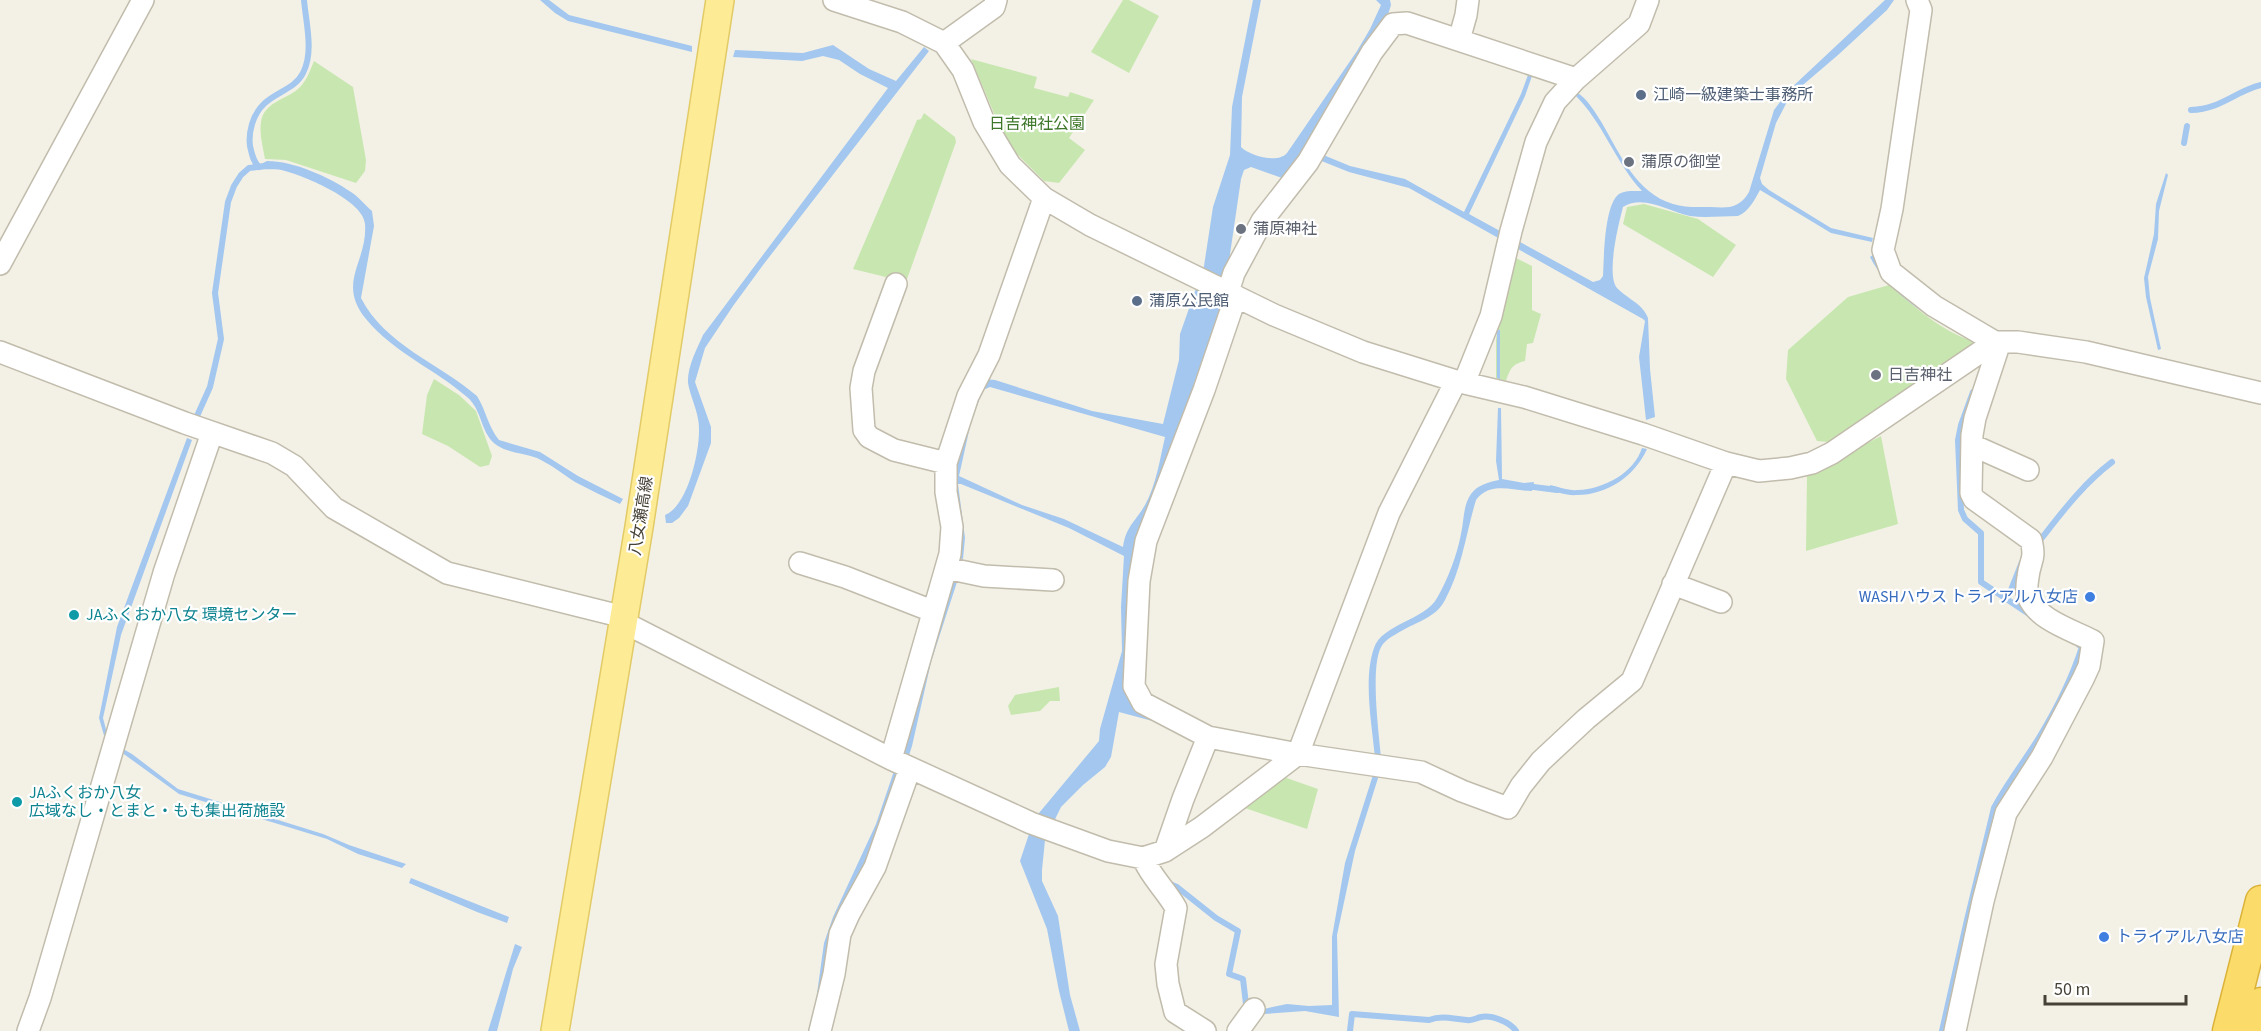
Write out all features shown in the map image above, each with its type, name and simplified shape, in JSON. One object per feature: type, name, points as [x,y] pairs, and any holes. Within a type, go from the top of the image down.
[{"type":"highway","points":[[2228,1031],[2261,901]]},
{"type":"highway","points":[[2254,1031],[2261,1004]]},
{"type":"main road","name":"八女瀬高線","points":[[555,1031],[676,299],[720,0]]},
{"type":"street","points":[[0,264],[144,0]]},
{"type":"street","points":[[834,0],[902,22],[937,39],[963,70],[984,122],[1010,165],[1044,198],[1090,225],[1274,315],[1363,352],[1648,435],[1726,463],[1758,471],[1812,463],[1832,453],[1998,342]]},
{"type":"street","points":[[937,39],[994,7],[996,0]]},
{"type":"street","points":[[1459,40],[1466,15],[1467,0]]},
{"type":"street","points":[[0,352],[272,453],[294,466],[334,508],[447,573],[568,601],[624,620],[901,764],[1049,830],[1108,851],[1143,858],[1165,851],[1250,792],[1298,754],[1389,513],[1460,382],[1491,316],[1505,254],[1536,142],[1568,86],[1639,24],[1648,0]]},
{"type":"street","points":[[1917,0],[1921,10],[1892,209],[1878,249],[1892,272],[1934,306],[1998,342],[2018,342],[2086,352],[2261,393]]},
{"type":"street","points":[[1568,86],[1459,40],[1407,23],[1393,24],[1372,52],[1308,162],[1262,221],[1234,273],[1204,390],[1146,541],[1139,581],[1134,686],[1143,703],[1209,737],[1298,754],[1421,772],[1462,791],[1508,808],[1521,786],[1541,761],[1586,719],[1632,681],[1726,463]]},
{"type":"street","points":[[820,1031],[834,974],[840,934],[875,867],[901,764],[933,614],[950,554],[952,527],[946,492],[946,463],[968,396],[989,355],[1044,198]]},
{"type":"street","points":[[896,285],[864,371],[861,388],[864,430],[869,437],[894,450],[946,463]]},
{"type":"street","points":[[1955,1031],[1983,902],[2007,813],[2042,757],[2083,679],[2089,666],[2093,641],[2043,615],[2034,606],[2027,594],[2028,574],[2035,555],[2031,540],[1974,499],[1971,493],[1975,418],[1998,342]]},
{"type":"street","points":[[28,1031],[40,998],[164,573],[212,432]]},
{"type":"street","points":[[1972,445],[2028,470]]},
{"type":"street","points":[[800,563],[855,580],[927,609],[933,614]]},
{"type":"street","points":[[946,568],[984,576],[1053,580]]},
{"type":"street","points":[[1673,584],[1721,602]]},
{"type":"street","points":[[1165,851],[1183,799],[1209,737]]},
{"type":"street","points":[[1143,858],[1148,871],[1167,892],[1176,908],[1166,964],[1175,1012],[1204,1031]]},
{"type":"street","points":[[1238,1031],[1254,1010]]},
{"type":"green space","points":[[1123,0],[1129,0],[1159,16],[1129,73],[1091,52]]},
{"type":"green space","name":"日吉神社公園","points":[[971,59],[1037,77],[1034,88],[1068,97],[1070,92],[1094,100],[1069,138],[1085,150],[1059,183],[1044,181],[1007,144]]},
{"type":"green space","points":[[314,61],[353,87],[366,160],[365,171],[356,183],[286,160],[265,159],[260,131],[263,115],[276,102],[301,86]]},
{"type":"green space","points":[[924,113],[955,137],[956,142],[906,282],[853,269],[917,120],[921,119]]},
{"type":"green space","points":[[1644,204],[1698,219],[1736,245],[1713,277],[1623,224],[1627,207]]},
{"type":"green space","points":[[1512,256],[1532,266],[1532,310],[1541,314],[1533,343],[1527,344],[1525,361],[1512,368],[1506,381],[1496,378],[1496,339]]},
{"type":"green space","points":[[1889,285],[1939,325],[1973,341],[1972,347],[1935,369],[1915,389],[1828,442],[1817,441],[1786,379],[1788,350],[1848,297]]},
{"type":"green space","points":[[434,379],[459,395],[476,411],[492,456],[489,465],[480,467],[448,446],[422,434],[427,395]]},
{"type":"green space","points":[[1881,436],[1898,524],[1806,551],[1807,474]]},
{"type":"green space","points":[[1059,687],[1060,701],[1050,701],[1040,711],[1011,715],[1008,706],[1015,695]]},
{"type":"green space","points":[[1281,776],[1318,789],[1307,829],[1242,807]]},
{"type":"water","points":[[540,0],[549,0],[569,15],[692,46],[692,52],[568,21]]},
{"type":"water","points":[[1253,0],[1261,0],[1242,97],[1241,147],[1257,156],[1277,158],[1287,153],[1357,51],[1381,5],[1376,0],[1390,0],[1391,5],[1385,24],[1285,179],[1251,167],[1244,170],[1241,179],[1228,268],[1221,299],[1222,311],[1160,495],[1130,675],[1160,723],[1119,712],[1111,757],[1105,767],[1061,807],[1045,840],[1042,881],[1058,916],[1070,995],[1080,1031],[1069,1031],[1047,929],[1020,861],[1034,819],[1099,741],[1100,729],[1122,651],[1121,607],[1124,556],[1069,528],[958,484],[965,538],[963,559],[959,558],[950,477],[984,379],[995,380],[1092,411],[1163,424],[1179,360],[1180,334],[1204,266],[1213,207],[1230,155],[1232,107]],"holes":[[[990,387],[1165,437],[1152,489],[1145,505],[1129,529],[1123,547],[1064,519],[1022,505],[959,476],[971,422],[983,390]]]},
{"type":"water","points":[[1885,0],[1894,0],[1887,10],[1790,96],[1776,123],[1760,178],[1762,184],[1769,190],[1831,228],[1873,238],[1872,242],[1831,233],[1760,190],[1748,208],[1738,216],[1690,216],[1657,205],[1639,202],[1623,207],[1614,250],[1614,283],[1618,289],[1639,305],[1648,318],[1655,417],[1646,420],[1639,357],[1645,321],[1643,319],[1409,188],[1349,172],[1319,160],[1321,154],[1350,166],[1405,179],[1464,212],[1528,75],[1531,72],[1555,81],[1554,83],[1532,76],[1525,96],[1469,214],[1593,282],[1600,280],[1603,276],[1606,232],[1614,200],[1624,192],[1642,191],[1624,168],[1593,117],[1574,94],[1576,92],[1591,106],[1630,171],[1649,191],[1660,199],[1682,206],[1732,206],[1741,202],[1749,192],[1774,110],[1789,90]]},
{"type":"water","points":[[833,45],[869,69],[896,81],[924,47],[929,51],[763,265],[705,348],[695,382],[711,427],[711,443],[688,506],[679,518],[672,523],[666,523],[665,515],[674,509],[687,487],[696,457],[698,419],[688,377],[703,335],[888,88],[839,60],[823,56],[802,61],[733,57],[735,50],[803,53]]},
{"type":"water","points":[[267,161],[300,167],[322,176],[354,194],[372,211],[374,226],[361,298],[384,329],[414,353],[477,396],[499,440],[540,452],[578,476],[623,499],[620,504],[575,482],[537,458],[498,446],[488,436],[476,409],[467,397],[377,331],[357,306],[354,294],[355,272],[365,237],[362,215],[345,198],[319,184],[282,170],[258,169],[257,166]]},
{"type":"water","points":[[2166,173],[2168,175],[2159,211],[2158,239],[2148,277],[2161,349],[2158,350],[2144,278],[2154,234],[2156,204]]},
{"type":"water","points":[[1874,254],[1973,339],[1929,316],[1901,295],[1878,270],[1870,257]]},
{"type":"water","points":[[1497,330],[1500,330],[1500,379],[1497,378]]},
{"type":"water","points":[[1498,408],[1501,408],[1502,479],[1524,483],[1534,482],[1532,491],[1495,489],[1482,494],[1476,500],[1456,576],[1442,606],[1428,618],[1394,635],[1383,644],[1376,666],[1381,757],[1375,758],[1369,688],[1374,648],[1386,633],[1423,612],[1437,598],[1455,558],[1468,498],[1480,486],[1499,480],[1496,461]]},
{"type":"water","points":[[187,438],[192,440],[121,635],[103,718],[109,741],[132,754],[178,789],[323,834],[406,864],[402,868],[358,854],[327,839],[179,794],[121,752],[107,746],[99,718],[117,627]]},
{"type":"water","points":[[1642,448],[1647,449],[1635,468],[1609,488],[1599,492],[1573,495],[1549,490],[1550,485],[1575,490],[1598,487],[1608,483],[1632,465]]},
{"type":"water","points":[[948,580],[957,582],[931,662],[912,746],[817,1031],[808,1031],[816,1001],[824,943],[833,917],[876,824],[894,771]]},
{"type":"water","points":[[1373,775],[1379,775],[1355,851],[1337,935],[1339,1017],[1305,1011],[1264,1014],[1263,1009],[1287,1004],[1332,1005],[1332,937],[1345,863]]},
{"type":"water","points":[[411,878],[509,917],[507,923],[409,883]]},
{"type":"water","points":[[515,944],[522,947],[513,969],[497,1031],[488,1031]]},
{"type":"waterway","points":[[259,167],[253,158],[250,143],[251,127],[257,113],[270,99],[292,86],[303,73],[306,65],[309,47],[304,0]]},
{"type":"waterway","points":[[2191,110],[2211,107],[2261,85]]},
{"type":"waterway","points":[[2184,143],[2187,126]]},
{"type":"waterway","points":[[197,416],[210,387],[221,339],[215,293],[228,202],[241,175],[249,168],[265,166]]},
{"type":"waterway","points":[[1973,392],[1958,440],[1961,510],[1965,519],[1981,533],[1981,582],[2032,616]]},
{"type":"waterway","points":[[2041,539],[2065,508],[2112,462]]},
{"type":"waterway","points":[[1526,486],[1557,490]]},
{"type":"waterway","points":[[2007,600],[2022,562]]},
{"type":"waterway","points":[[1942,1031],[1994,808],[2058,704],[2078,659],[2082,647],[2079,645]]},
{"type":"waterway","points":[[1170,884],[1216,918],[1238,931],[1229,974],[1243,979],[1246,1004]]},
{"type":"waterway","points":[[1350,1031],[1352,1014],[1429,1020],[1443,1018],[1473,1020],[1490,1017],[1505,1022],[1516,1031]]},
{"type":"place","name":"江崎一級建築士事務所","points":[[1641,95]]},
{"type":"place","name":"蒲原の御堂","points":[[1629,162]]},
{"type":"place","name":"蒲原神社","points":[[1241,229]]},
{"type":"place","name":"蒲原公民館","points":[[1137,301]]},
{"type":"place","name":"日吉神社","points":[[1876,375]]},
{"type":"place","name":"WASHハウス トライアル八女店","points":[[2090,597]]},
{"type":"place","name":"JAふくおか八女 環境センター","points":[[74,615]]},
{"type":"place","name":"JAふくおか八女 広域なし・とまと・もも集出荷施設","points":[[17,802]]},
{"type":"place","name":"トライアル八女店","points":[[2104,937]]}]
